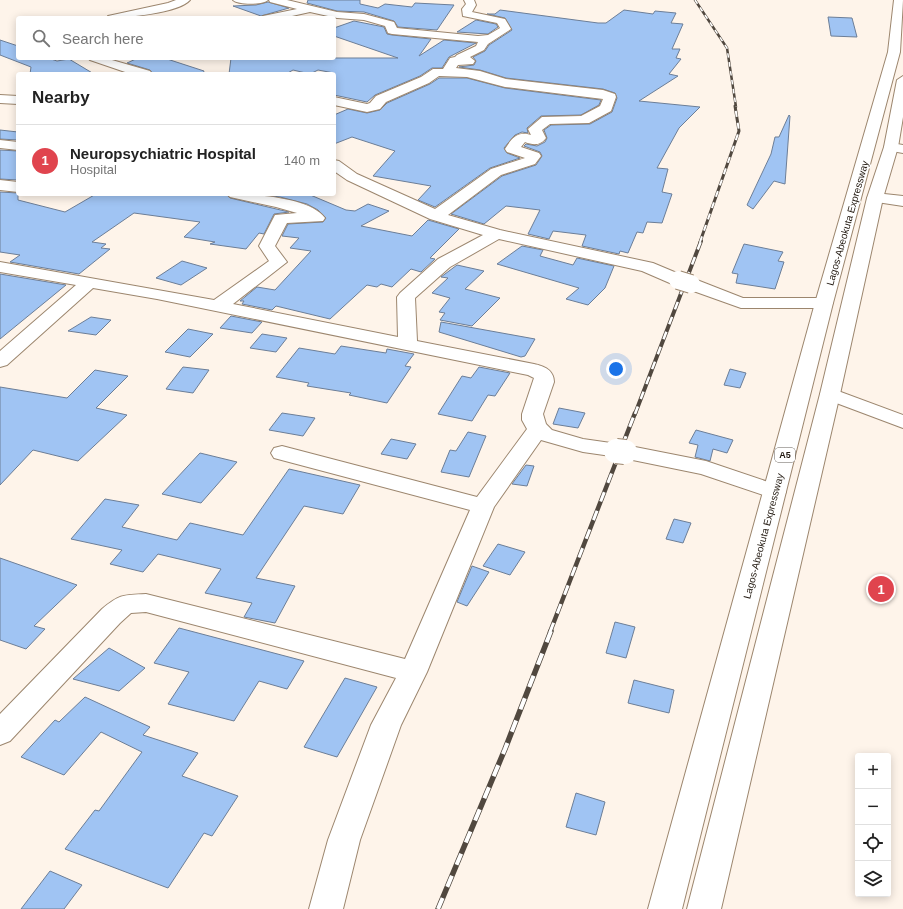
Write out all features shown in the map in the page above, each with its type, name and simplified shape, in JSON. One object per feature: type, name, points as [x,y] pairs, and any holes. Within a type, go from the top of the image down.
[{"type":"main road","points":[[122,16],[171,6],[185,0]]},
{"type":"main road","points":[[238,0],[263,0]]},
{"type":"main road","points":[[274,0],[337,15],[347,14],[375,19],[390,24],[392,31],[478,39],[492,38]]},
{"type":"main road","points":[[436,216],[496,172],[530,161],[534,156],[512,149],[522,137],[534,141],[539,138],[535,129],[546,120],[584,120],[606,108],[610,97],[603,94],[504,82],[480,75],[448,70],[454,61],[469,60],[461,56],[480,48],[484,42],[506,29],[501,21],[467,14],[467,9],[471,5],[469,0]]},
{"type":"main road","name":"Lagos-Abeokuta Expressway","points":[[665,909],[824,303],[894,52],[899,0]]},
{"type":"main road","points":[[277,16],[311,9]]},
{"type":"main road","points":[[100,60],[138,72]]},
{"type":"main road","points":[[336,101],[366,108],[375,106],[381,99],[425,80],[437,72],[480,75]]},
{"type":"main road","name":"Lagos-Abeokuta Expressway","points":[[704,909],[830,394],[874,198],[897,148],[903,80]]},
{"type":"main road","points":[[0,99],[16,100]]},
{"type":"main road","points":[[0,144],[16,146]]},
{"type":"main road","points":[[336,165],[352,177],[436,216],[497,234],[647,267],[741,303],[824,303]]},
{"type":"main road","points":[[0,185],[16,187]]},
{"type":"main road","points":[[218,306],[278,262],[267,246],[281,218],[317,218],[313,214],[293,207],[244,196]]},
{"type":"main road","points":[[874,198],[903,201]]},
{"type":"main road","points":[[408,344],[406,297],[444,263],[497,234]]},
{"type":"main road","points":[[0,267],[218,306],[534,370],[544,376],[544,385],[537,399],[533,420],[537,430],[550,438],[706,468],[775,492]]},
{"type":"main road","points":[[0,361],[90,282]]},
{"type":"main road","points":[[830,394],[903,422]]},
{"type":"main road","points":[[326,909],[344,840],[386,725],[413,672],[483,506],[537,430]]},
{"type":"main road","points":[[282,453],[483,506]]},
{"type":"main road","points":[[0,733],[111,616],[125,604],[146,603],[413,672]]},
{"type":"building","points":[[308,0],[360,0],[360,4],[378,8],[385,4],[412,7],[415,3],[454,5],[437,30],[398,27],[394,21],[364,12],[337,11],[307,3]]},
{"type":"building","points":[[268,2],[289,8],[261,16],[233,6],[256,5]]},
{"type":"building","points":[[500,10],[598,23],[606,23],[624,10],[653,14],[655,11],[676,13],[671,23],[683,24],[672,49],[680,49],[676,58],[681,59],[669,74],[678,76],[639,101],[700,107],[679,128],[657,168],[668,169],[662,192],[672,194],[662,223],[647,222],[643,233],[637,232],[628,253],[620,251],[619,254],[582,246],[586,235],[553,231],[549,239],[528,234],[540,210],[506,206],[484,224],[451,214],[502,176],[536,165],[542,156],[540,152],[524,146],[526,144],[537,146],[545,142],[547,138],[544,130],[551,125],[590,124],[612,112],[617,98],[615,93],[603,89],[506,78],[480,70],[459,67],[474,65],[476,61],[473,57],[485,51],[489,45],[512,30],[505,18],[487,14],[495,14]]},
{"type":"building","points":[[828,17],[852,18],[857,37],[831,36]]},
{"type":"building","points":[[476,20],[496,24],[498,27],[488,34],[457,32]]},
{"type":"building","points":[[354,21],[384,27],[387,34],[431,39],[419,56],[444,40],[476,43],[449,57],[442,68],[432,68],[420,76],[375,95],[367,102],[336,95],[336,72],[318,70],[314,72],[302,72],[293,70],[290,72],[229,72],[231,60],[336,60],[336,58],[398,58],[336,37],[336,27]]},
{"type":"building","points":[[0,40],[16,45],[16,60],[71,60],[91,72],[30,72],[31,67],[0,55]]},
{"type":"building","points":[[134,60],[170,60],[204,71],[152,72],[150,70],[127,63]]},
{"type":"building","points":[[439,78],[467,78],[505,88],[601,100],[599,105],[581,115],[541,116],[527,128],[528,133],[522,132],[515,135],[504,148],[507,153],[520,158],[490,168],[435,207],[418,200],[431,186],[373,176],[395,151],[352,137],[336,143],[336,114],[348,109],[367,113],[380,110],[387,103],[430,84]]},
{"type":"building","points":[[789,115],[785,184],[774,181],[753,209],[747,205],[771,154],[775,137],[779,137]]},
{"type":"building","points":[[0,130],[16,132],[16,140],[0,139]]},
{"type":"building","points":[[0,150],[16,151],[16,180],[0,179]]},
{"type":"building","points":[[0,192],[16,193],[18,200],[65,212],[93,196],[228,196],[230,198],[289,212],[274,214],[264,234],[259,233],[246,249],[210,244],[215,242],[184,237],[200,222],[134,213],[92,242],[106,244],[101,248],[110,249],[79,274],[10,262],[20,255],[0,252]]},
{"type":"building","points":[[273,196],[313,196],[346,210],[355,211],[368,204],[389,211],[361,226],[412,236],[428,220],[459,229],[430,258],[435,259],[421,272],[411,269],[392,287],[381,284],[377,287],[367,285],[330,319],[276,306],[272,310],[242,304],[244,301],[240,301],[257,287],[275,290],[311,251],[290,248],[299,238],[282,236],[288,224],[323,222],[326,218],[318,210],[307,204]]},
{"type":"building","points":[[744,244],[783,252],[778,261],[784,262],[775,289],[736,283],[738,274],[732,273]]},
{"type":"building","points":[[522,246],[543,250],[540,256],[573,265],[577,258],[614,266],[605,288],[588,305],[566,299],[579,288],[497,264]]},
{"type":"building","points":[[182,261],[207,268],[181,285],[156,278]]},
{"type":"building","points":[[457,265],[484,271],[465,289],[500,298],[472,326],[440,320],[445,313],[439,312],[450,298],[432,293],[448,278],[441,277]]},
{"type":"building","points":[[0,274],[66,285],[0,339]]},
{"type":"building","points":[[231,316],[262,322],[252,333],[220,328]]},
{"type":"building","points":[[91,317],[111,320],[96,335],[68,331]]},
{"type":"building","points":[[441,322],[535,339],[525,356],[521,357],[439,332]]},
{"type":"building","points":[[188,329],[213,334],[190,357],[165,352]]},
{"type":"building","points":[[262,334],[287,338],[276,352],[250,348]]},
{"type":"building","points":[[341,346],[386,353],[387,349],[414,354],[405,366],[411,367],[387,403],[349,395],[351,393],[307,386],[309,383],[276,377],[299,348],[335,354]]},
{"type":"building","points":[[183,367],[209,370],[193,393],[166,389]]},
{"type":"building","points":[[479,367],[510,373],[495,396],[488,395],[472,421],[438,414],[462,376],[471,378]]},
{"type":"building","points":[[730,369],[746,373],[740,388],[724,385]]},
{"type":"building","points":[[95,370],[128,376],[96,408],[127,415],[78,461],[33,450],[0,485],[0,387],[67,398]]},
{"type":"building","points":[[559,408],[585,413],[578,428],[553,424]]},
{"type":"building","points":[[282,413],[315,418],[303,436],[269,430]]},
{"type":"building","points":[[696,430],[733,440],[727,453],[713,449],[710,461],[695,457],[698,445],[689,443]]},
{"type":"building","points":[[468,432],[486,436],[469,477],[441,472],[450,450],[456,451]]},
{"type":"building","points":[[391,439],[416,444],[407,459],[381,454]]},
{"type":"building","points":[[200,453],[237,462],[201,503],[162,494]]},
{"type":"building","points":[[526,465],[534,466],[527,486],[512,484]]},
{"type":"building","points":[[289,469],[360,485],[343,514],[304,506],[256,578],[295,586],[275,623],[244,617],[252,603],[205,593],[221,569],[158,554],[143,572],[110,564],[122,550],[71,539],[105,499],[139,505],[122,527],[177,540],[190,523],[243,535]]},
{"type":"building","points":[[674,519],[691,523],[683,543],[666,539]]},
{"type":"building","points":[[498,544],[525,552],[510,575],[483,566]]},
{"type":"building","points":[[0,558],[77,585],[34,626],[45,629],[26,649],[0,640]]},
{"type":"building","points":[[472,566],[489,572],[467,606],[457,602]]},
{"type":"building","points":[[615,622],[635,627],[626,658],[606,653]]},
{"type":"building","points":[[179,628],[304,661],[287,689],[259,681],[234,721],[168,704],[189,672],[154,663]]},
{"type":"building","points":[[109,648],[145,668],[119,691],[73,679]]},
{"type":"building","points":[[345,678],[377,687],[337,757],[304,747]]},
{"type":"building","points":[[634,680],[674,690],[669,713],[628,703]]},
{"type":"building","points":[[85,697],[150,727],[143,735],[198,753],[182,776],[238,796],[212,836],[204,833],[168,888],[65,849],[95,810],[99,811],[142,752],[101,732],[64,775],[21,757],[55,720],[59,722]]},
{"type":"building","points":[[576,793],[605,802],[596,835],[566,827]]},
{"type":"building","points":[[50,871],[82,885],[64,909],[21,909]]},
{"type":"railway","points":[[695,0],[727,48],[736,107]]},
{"type":"railway","points":[[700,242],[739,131],[735,106]]},
{"type":"railway","points":[[635,414],[701,241]]},
{"type":"railway","points":[[550,632],[635,413]]},
{"type":"railway","points":[[438,909],[505,749],[551,631]]},
{"type":"place","name":"Neuropsychiatric Hospital","points":[[881,589]]}]
